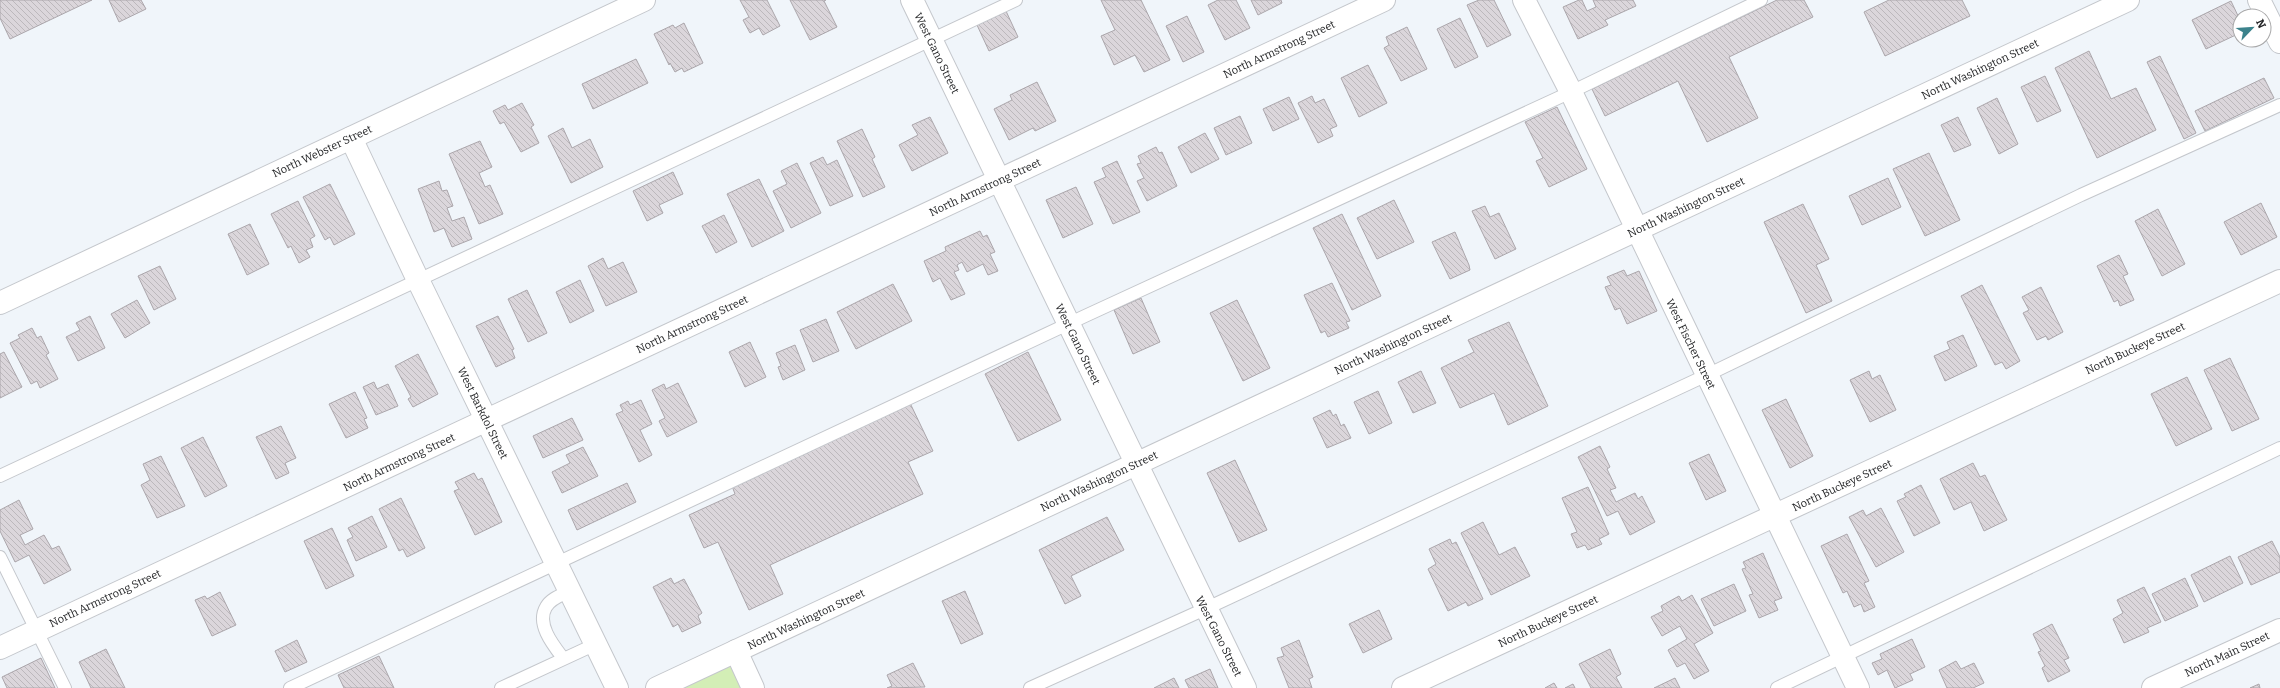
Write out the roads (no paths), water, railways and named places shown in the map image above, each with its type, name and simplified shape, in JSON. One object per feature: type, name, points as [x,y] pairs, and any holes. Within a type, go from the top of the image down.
[{"type":"street","name":"North Webster Street","points":[[0,303],[644,0]]},
{"type":"street","name":"West Gano Street","points":[[912,0],[1137,464],[1205,609],[1245,688]]},
{"type":"street","name":"North Armstrong Street","points":[[0,648],[1384,0]]},
{"type":"street","name":"West Fischer Street","points":[[1524,0],[1571,92],[1636,230],[1776,516],[1858,688]]},
{"type":"street","name":"North Washington Street","points":[[657,688],[2128,0]]},
{"type":"street","points":[[2260,0],[2280,42]]},
{"type":"street","name":"West Barkdol Street","points":[[351,138],[418,280],[617,688]]},
{"type":"street","name":"North Buckeye Street","points":[[1403,688],[2280,281]]},
{"type":"street","name":"North Main Street","points":[[2153,688],[2280,630]]},
{"type":"street","points":[[736,652],[753,688]]},
{"type":"lane","points":[[0,476],[1016,0]]},
{"type":"lane","points":[[290,688],[309,684],[557,563],[1068,324],[1571,92],[1761,0]]},
{"type":"lane","points":[[1030,688],[1205,609],[1707,375],[2081,196],[2280,105]]},
{"type":"lane","points":[[1777,688],[1843,658],[2280,448]]},
{"type":"lane","points":[[0,558],[65,688]]},
{"type":"lane","points":[[563,658],[550,642],[543,620],[546,607],[554,599],[570,591]]},
{"type":"lane","points":[[501,688],[596,644]]}]
